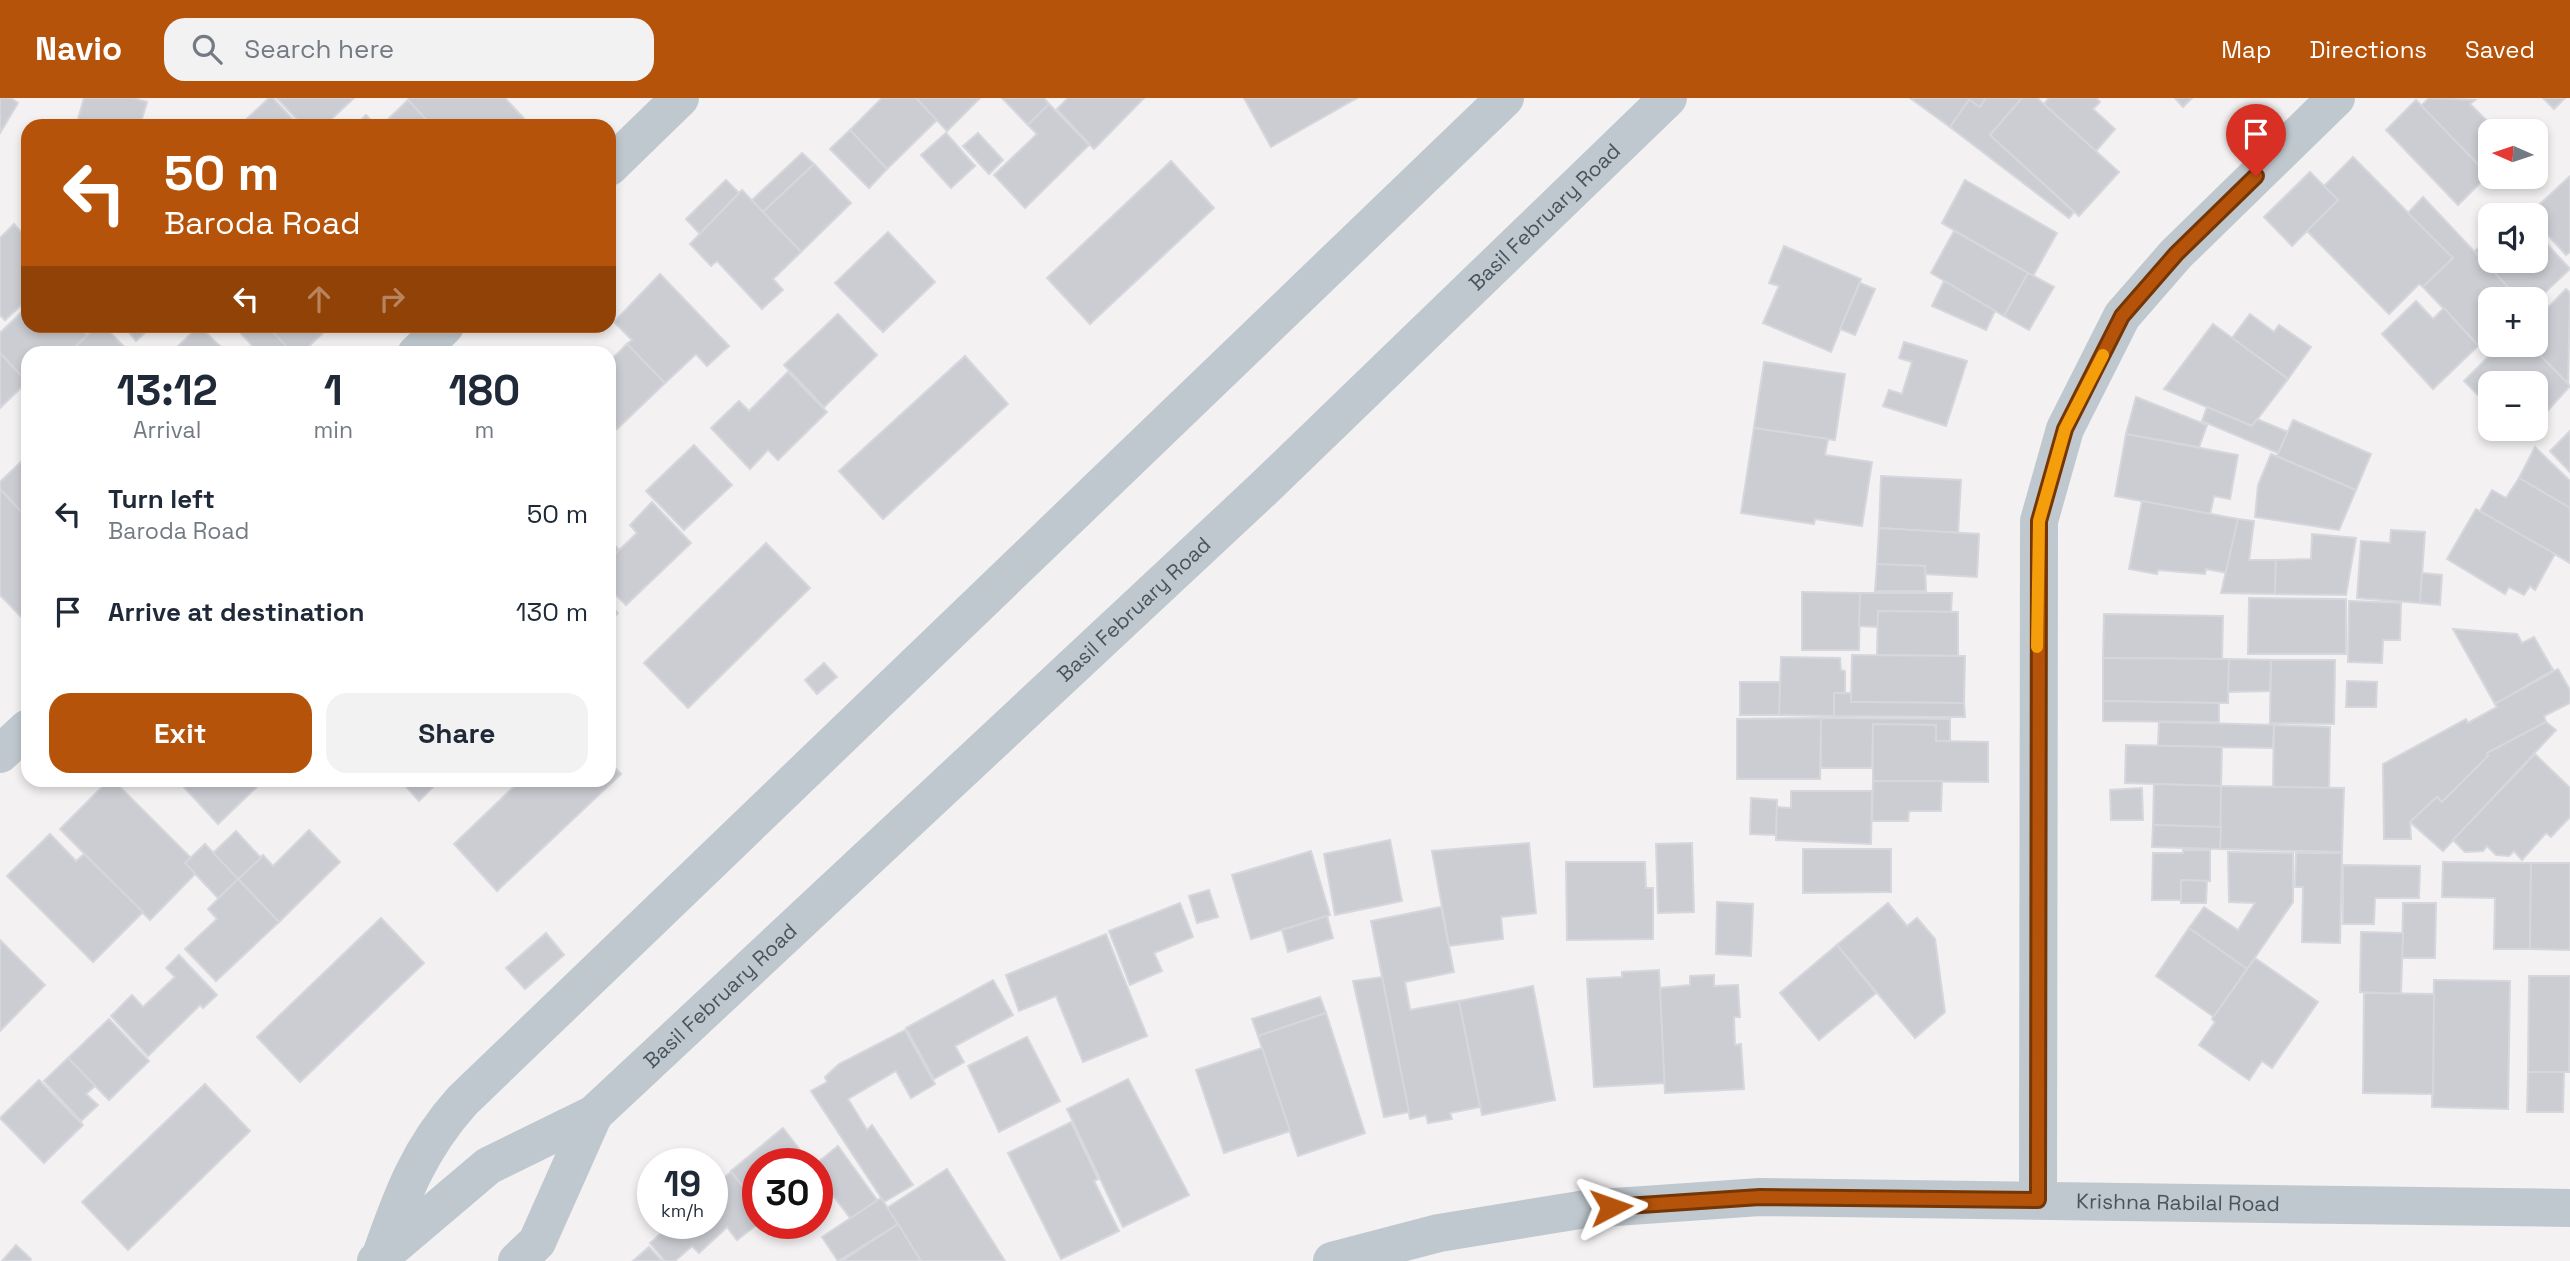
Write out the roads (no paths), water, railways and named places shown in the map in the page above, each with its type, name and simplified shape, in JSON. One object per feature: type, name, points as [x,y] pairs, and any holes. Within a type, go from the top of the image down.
[{"type":"street","points":[[616,160],[680,98]]},
{"type":"street","points":[[378,1259],[406,1182],[436,1130],[462,1101],[1505,98]]},
{"type":"street","name":"Basil February Road","points":[[378,1259],[488,1166],[594,1114],[1261,491],[1668,98]]},
{"type":"street","points":[[2038,1200],[2039,521],[2065,429],[2122,316],[2176,254],[2336,98]]},
{"type":"street","points":[[424,346],[437,333]]},
{"type":"street","points":[[0,754],[21,734]]},
{"type":"street","name":"Basil February Road","points":[[517,1261],[537,1242],[594,1114]]},
{"type":"street","name":"Krishna Rabilal Road","points":[[1332,1261],[1438,1233],[1587,1209],[1760,1197],[2570,1208]]}]
